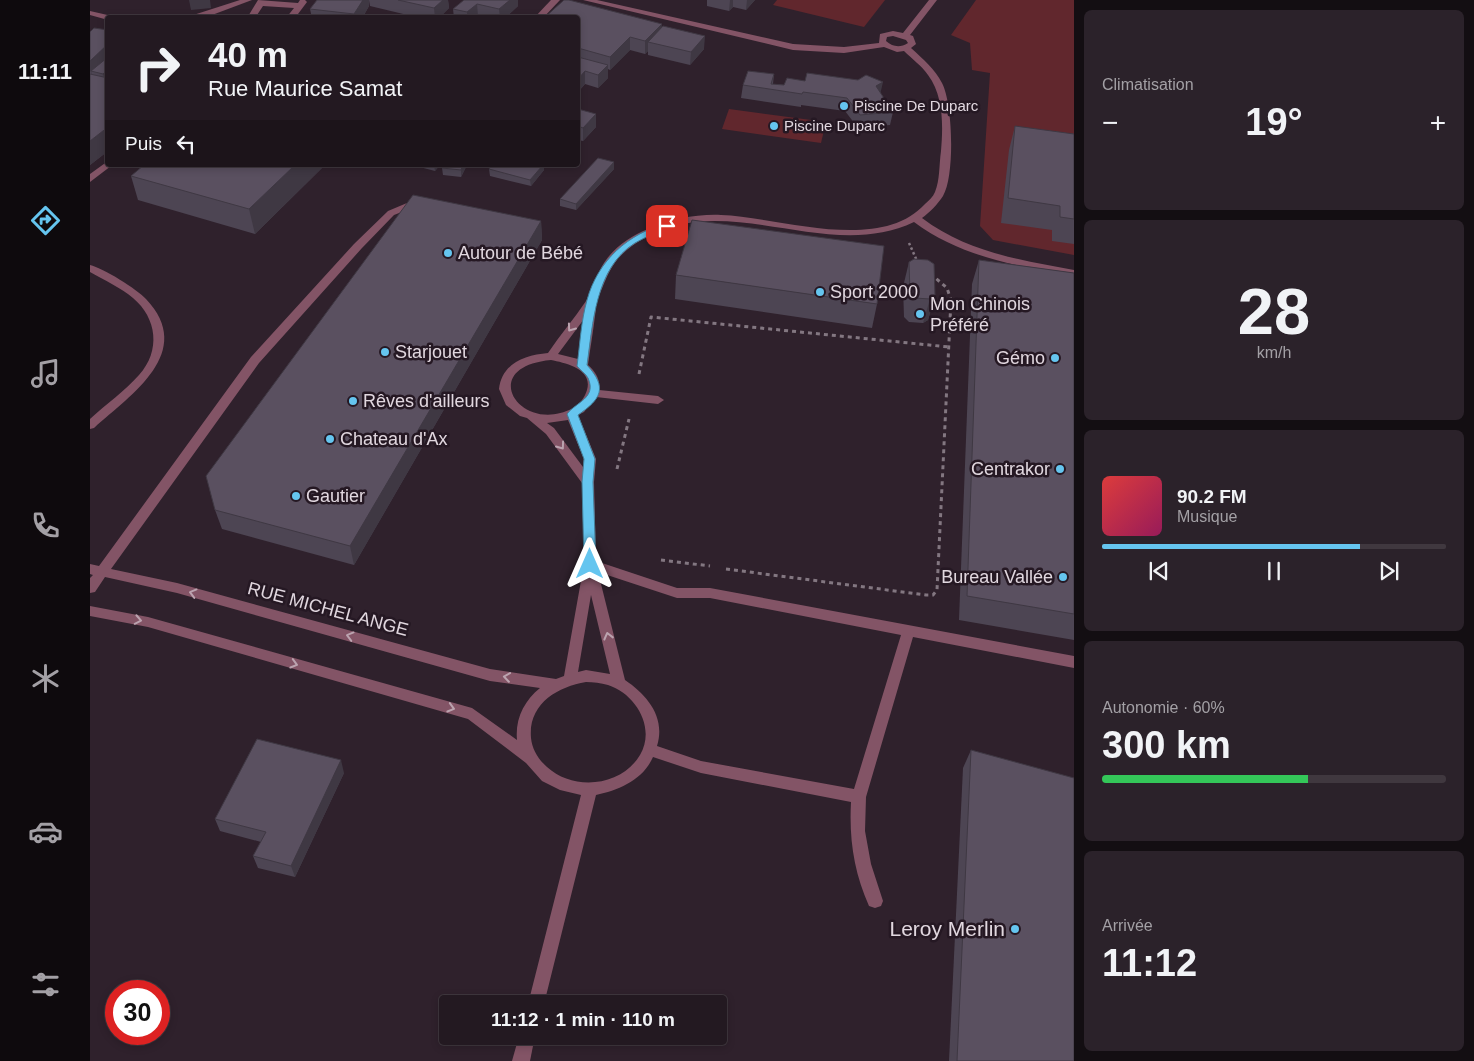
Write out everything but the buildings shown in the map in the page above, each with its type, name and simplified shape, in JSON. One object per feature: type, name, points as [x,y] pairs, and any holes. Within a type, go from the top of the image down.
[{"type":"street","points":[[204,15],[248,0]]},
{"type":"street","points":[[541,15],[556,0]]},
{"type":"street","points":[[587,0],[793,47],[844,50],[884,45],[895,49],[906,48],[910,46],[912,41],[906,36],[887,34],[881,39],[884,45]]},
{"type":"street","points":[[906,36],[933,0]]},
{"type":"street","points":[[253,15],[262,1],[302,3]]},
{"type":"street","points":[[292,15],[302,3]]},
{"type":"street","points":[[90,13],[105,17]]},
{"type":"street","points":[[551,356],[592,300],[609,263],[631,242],[653,230],[681,221],[724,218],[834,233],[856,233],[900,225],[922,214],[938,195],[944,176],[947,136],[943,95],[939,84],[934,75],[906,48]]},
{"type":"street","points":[[90,179],[105,166]]},
{"type":"street","points":[[90,588],[97,570],[255,360],[358,246],[391,213],[410,205],[433,204]]},
{"type":"street","points":[[915,218],[927,228],[985,256],[1074,273]]},
{"type":"street","points":[[90,268],[136,295],[153,313],[160,336],[155,357],[144,377],[90,425]]},
{"type":"street","points":[[582,366],[592,300]]},
{"type":"street","points":[[530,416],[559,418],[572,414],[590,401],[594,393],[593,378],[582,366],[573,361],[551,356],[535,358],[522,363],[512,370],[505,380],[504,391],[508,401],[517,410],[530,416],[550,431],[588,482]]},
{"type":"street","points":[[594,393],[658,400]]},
{"type":"street","points":[[570,679],[590,564],[588,482],[590,459],[572,414]]},
{"type":"street","points":[[590,564],[677,593],[710,593],[1074,662]]},
{"type":"street","points":[[590,564],[620,684]]},
{"type":"street","name":"RUE MICHEL ANGE","points":[[97,570],[176,588],[490,675],[555,684]]},
{"type":"street","points":[[90,610],[148,622],[472,714],[530,758],[540,771],[554,781],[571,788],[590,790],[610,786],[628,778],[642,766],[650,750],[653,731],[648,712],[637,695],[620,684],[604,678],[586,676],[555,684],[537,698],[526,716],[523,737],[530,758]]},
{"type":"street","points":[[875,901],[863,864],[857,831],[859,797],[908,632]]},
{"type":"street","points":[[650,750],[701,767],[859,797]]},
{"type":"street","points":[[538,995],[590,790]]},
{"type":"street","points":[[521,1061],[525,1045]]},
{"type":"path","points":[[900,225],[924,270]]},
{"type":"path","points":[[723,568],[933,595],[937,590],[951,300],[947,288],[931,274]]},
{"type":"path","points":[[615,477],[651,317],[949,347]]},
{"type":"path","points":[[656,559],[714,567]]},
{"type":"shaded area","points":[[777,0],[885,0],[864,27],[773,5]]},
{"type":"shaded area","points":[[976,0],[1074,0],[1074,255],[993,240],[980,226],[990,73],[972,70],[970,43],[951,35]]},
{"type":"shaded area","name":"Piscine Duparc","points":[[729,109],[826,122],[821,143],[722,129]]},
{"type":"place","name":"Piscine De Duparc","points":[[844,106]]},
{"type":"place","name":"Piscine Duparc","points":[[774,126]]},
{"type":"place","name":"Autour de Bébé","points":[[448,253]]},
{"type":"place","name":"Sport 2000","points":[[820,292]]},
{"type":"place","name":"Mon Chinois Préféré","points":[[920,314]]},
{"type":"place","name":"Starjouet","points":[[385,352]]},
{"type":"place","name":"Gémo","points":[[1055,358]]},
{"type":"place","name":"Rêves d'ailleurs","points":[[353,401]]},
{"type":"place","name":"Chateau d'Ax","points":[[330,439]]},
{"type":"place","name":"Centrakor","points":[[1060,469]]},
{"type":"place","name":"Gautier","points":[[296,496]]},
{"type":"place","name":"Bureau Vallée","points":[[1063,577]]},
{"type":"place","name":"Leroy Merlin","points":[[1015,929]]},
{"type":"route","points":[[590,564],[588,482],[590,459],[572,414],[590,401],[594,393],[593,378],[589,371],[582,366],[592,300],[609,263],[631,242],[653,230],[667,226]]}]
